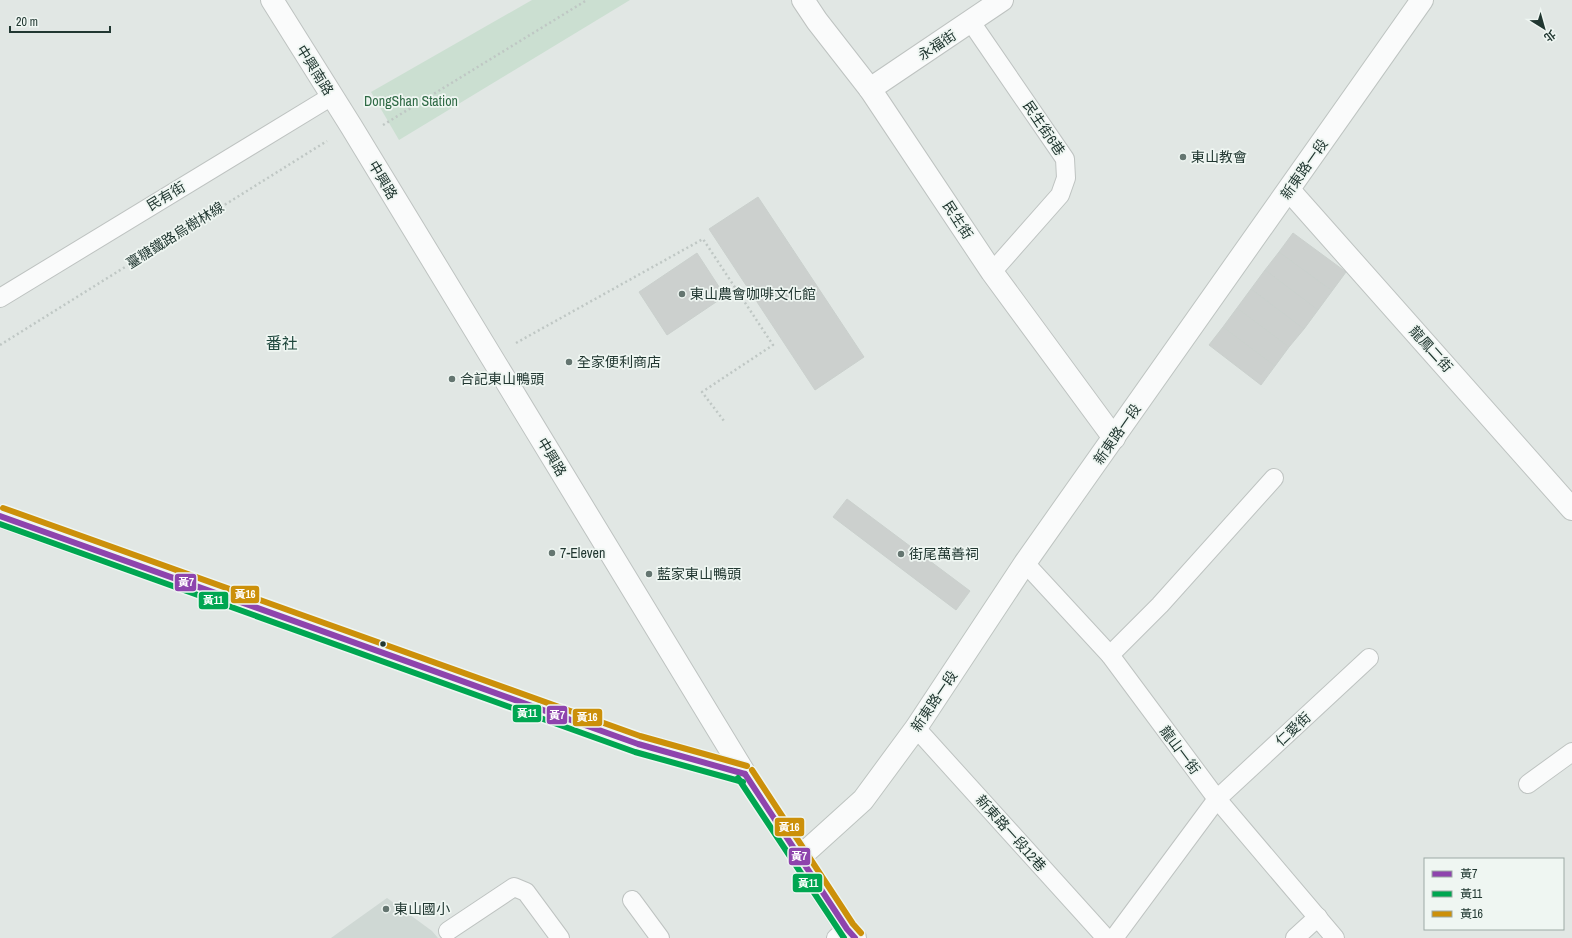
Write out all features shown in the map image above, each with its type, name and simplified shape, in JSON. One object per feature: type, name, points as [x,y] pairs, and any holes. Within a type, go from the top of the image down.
[{"type":"street","name":"中興南路","points":[[272,0],[355,133]]},
{"type":"street","name":"民生街","points":[[804,0],[817,21],[870,89],[992,272],[1114,438]]},
{"type":"street","name":"永福街","points":[[870,89],[1002,0]]},
{"type":"street","name":"新東路一段","points":[[800,857],[863,800],[916,728],[1025,563],[1422,0]]},
{"type":"street","name":"中興路","points":[[355,133],[745,774],[800,857]]},
{"type":"street","name":"龍鳳二街","points":[[1289,190],[1572,509]]},
{"type":"street","points":[[0,516],[638,744],[745,774]]},
{"type":"street","points":[[800,857],[846,935]]},
{"type":"lane","name":"民生街6巷","points":[[971,22],[1065,159],[1066,178],[1060,195],[992,272]]},
{"type":"lane","name":"民有街","points":[[0,298],[332,96]]},
{"type":"lane","points":[[1110,655],[1160,605],[1274,478]]},
{"type":"lane","name":"龍山一街","points":[[1025,563],[1110,655],[1217,799],[1335,938]]},
{"type":"lane","name":"仁愛街","points":[[1217,799],[1369,658]]},
{"type":"lane","name":"新東路一段12巷","points":[[916,728],[1106,938]]},
{"type":"lane","points":[[1528,784],[1572,752]]},
{"type":"lane","points":[[1114,938],[1217,799]]},
{"type":"lane","points":[[448,931],[514,887],[526,892],[560,938]]},
{"type":"lane","points":[[632,900],[660,938]]},
{"type":"lane","points":[[1295,938],[1318,917]]},
{"type":"path","name":"臺糖鐵路烏樹林線","points":[[0,345],[355,133],[587,0]]},
{"type":"path","points":[[491,357],[703,239],[773,345],[702,392],[724,421]]},
{"type":"shaded area","name":"東山國小","points":[[387,898],[432,931],[438,938],[331,938]]},
{"type":"green space","name":"DongShan Station","points":[[532,0],[630,0],[399,140],[371,92]]},
{"type":"building","points":[[758,197],[864,357],[815,390],[709,229]]},
{"type":"building","points":[[1293,233],[1346,272],[1332,291],[1279,252]]},
{"type":"building","points":[[1279,252],[1332,291],[1318,310],[1265,270]]},
{"type":"building","name":"東山農會咖啡文化館","points":[[697,253],[725,296],[667,335],[639,292]]},
{"type":"building","points":[[1265,270],[1318,310],[1304,329],[1251,289]]},
{"type":"building","points":[[1251,289],[1304,329],[1289,347],[1237,308]]},
{"type":"building","points":[[1237,308],[1289,347],[1275,366],[1223,327]]},
{"type":"building","points":[[1223,327],[1275,366],[1261,385],[1209,345]]},
{"type":"building","name":"街尾萬善祠","points":[[847,499],[970,591],[956,610],[833,517]]},
{"type":"transit line","name":"黃16","points":[[3,508],[640,736],[747,766]]},
{"type":"transit line","name":"黃7","points":[[0,516],[638,744],[745,774]]},
{"type":"transit line","name":"黃11","points":[[0,524],[635,752],[743,782]]},
{"type":"transit line","name":"黃16","points":[[752,770],[853,924],[861,933]]},
{"type":"transit line","name":"黃7","points":[[745,774],[847,929],[855,938]]},
{"type":"transit line","name":"黃11","points":[[738,778],[844,938]]},
{"type":"place","name":"東山教會","points":[[1183,157]]},
{"type":"place","name":"東山農會咖啡文化館","points":[[682,294]]},
{"type":"place","name":"全家便利商店","points":[[569,362]]},
{"type":"place","name":"合記東山鴨頭","points":[[452,379]]},
{"type":"place","name":"7-Eleven","points":[[552,553]]},
{"type":"place","name":"街尾萬善祠","points":[[901,554]]},
{"type":"place","name":"藍家東山鴨頭","points":[[649,574]]},
{"type":"place","name":"東山國小","points":[[386,909]]},
{"type":"district","name":"番社","points":[[282,343]]}]
